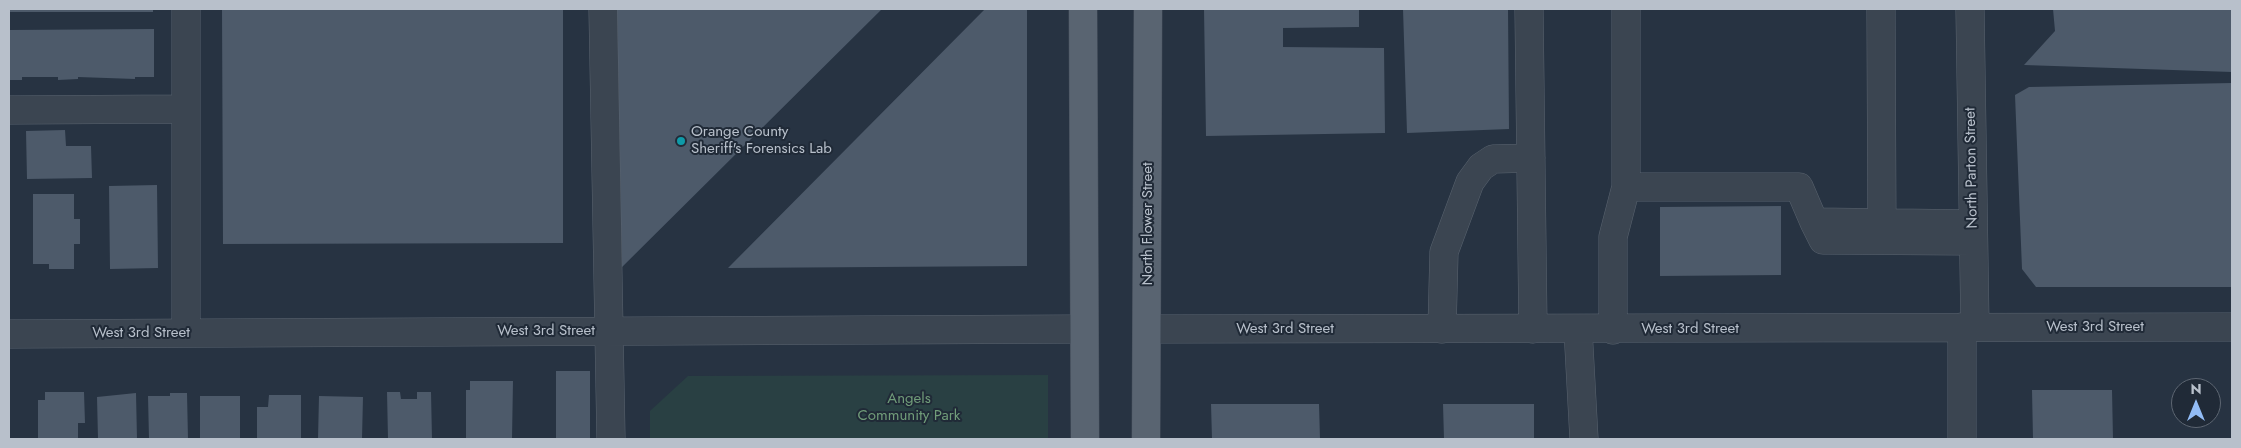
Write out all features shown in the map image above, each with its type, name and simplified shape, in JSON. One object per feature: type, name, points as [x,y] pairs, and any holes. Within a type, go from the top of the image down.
[{"type":"main road","points":[[1082,9],[1084,439]]},
{"type":"main road","name":"North Flower Street","points":[[1146,439],[1148,9]]},
{"type":"street","points":[[186,9],[186,333]]},
{"type":"street","points":[[603,9],[611,439]]},
{"type":"street","points":[[1529,9],[1533,329]]},
{"type":"street","points":[[1612,330],[1612,238],[1626,187],[1626,9]]},
{"type":"street","points":[[1881,9],[1881,232]]},
{"type":"street","name":"North Parton Street","points":[[1962,439],[1973,233],[1970,9]]},
{"type":"street","points":[[9,110],[186,109]]},
{"type":"street","points":[[1442,329],[1444,252],[1470,182],[1481,167],[1493,159],[1531,158]]},
{"type":"street","points":[[1626,187],[1799,187],[1814,222],[1881,232],[1973,233]]},
{"type":"street","name":"West 3rd Street","points":[[1148,328],[1612,330],[2232,327]]},
{"type":"street","name":"West 3rd Street","points":[[9,334],[1084,329]]},
{"type":"street","points":[[1578,329],[1584,439]]},
{"type":"green space","name":"Angels Community Park","points":[[1048,375],[1048,439],[650,439],[650,411],[688,376]]},
{"type":"building","points":[[9,9],[153,9],[153,12],[9,12]]},
{"type":"building","points":[[222,9],[563,9],[563,243],[223,244]]},
{"type":"building","name":"Orange County Sheriff's Forensics Lab","points":[[615,9],[882,9],[615,274]]},
{"type":"building","points":[[985,9],[1027,9],[1027,266],[728,268]]},
{"type":"building","points":[[1204,9],[1359,9],[1359,27],[1283,28],[1283,47],[1384,48],[1385,133],[1206,136]]},
{"type":"building","points":[[1403,9],[1508,9],[1509,129],[1407,133]]},
{"type":"building","points":[[2053,9],[2232,9],[2232,72],[2024,65],[2055,31]]},
{"type":"building","points":[[154,29],[154,77],[135,77],[135,79],[78,77],[78,79],[58,80],[58,77],[22,77],[22,80],[9,80],[9,30]]},
{"type":"building","points":[[2232,83],[2232,287],[2036,287],[2022,269],[2015,95],[2029,87]]},
{"type":"building","points":[[65,130],[66,146],[91,146],[92,178],[27,179],[26,131]]},
{"type":"building","points":[[157,185],[158,268],[110,269],[109,186]]},
{"type":"building","points":[[33,194],[74,194],[74,219],[80,219],[80,244],[74,244],[74,269],[49,269],[49,264],[33,264]]},
{"type":"building","points":[[1781,206],[1781,275],[1660,276],[1660,207]]},
{"type":"building","points":[[556,371],[590,371],[590,439],[556,439]]},
{"type":"building","points":[[470,381],[513,381],[512,439],[466,439],[466,390],[470,390]]},
{"type":"building","points":[[2032,390],[2112,390],[2113,439],[2033,439]]},
{"type":"building","points":[[45,392],[84,392],[85,423],[78,423],[78,439],[38,439],[38,400],[45,400]]},
{"type":"building","points":[[387,392],[400,392],[401,399],[417,399],[417,392],[431,392],[432,439],[388,439]]},
{"type":"building","points":[[136,393],[137,439],[98,439],[97,397]]},
{"type":"building","points":[[170,393],[187,393],[188,439],[149,439],[148,396],[170,396]]},
{"type":"building","points":[[269,395],[301,395],[301,439],[257,439],[257,407],[268,407]]},
{"type":"building","points":[[200,396],[240,396],[240,439],[200,439]]},
{"type":"building","points":[[319,396],[363,397],[362,439],[318,439]]},
{"type":"building","points":[[1211,404],[1319,404],[1320,439],[1212,439]]},
{"type":"building","points":[[1443,404],[1534,404],[1534,439],[1444,439]]},
{"type":"place","name":"Orange County Sheriff's Forensics Lab","points":[[681,141]]}]
